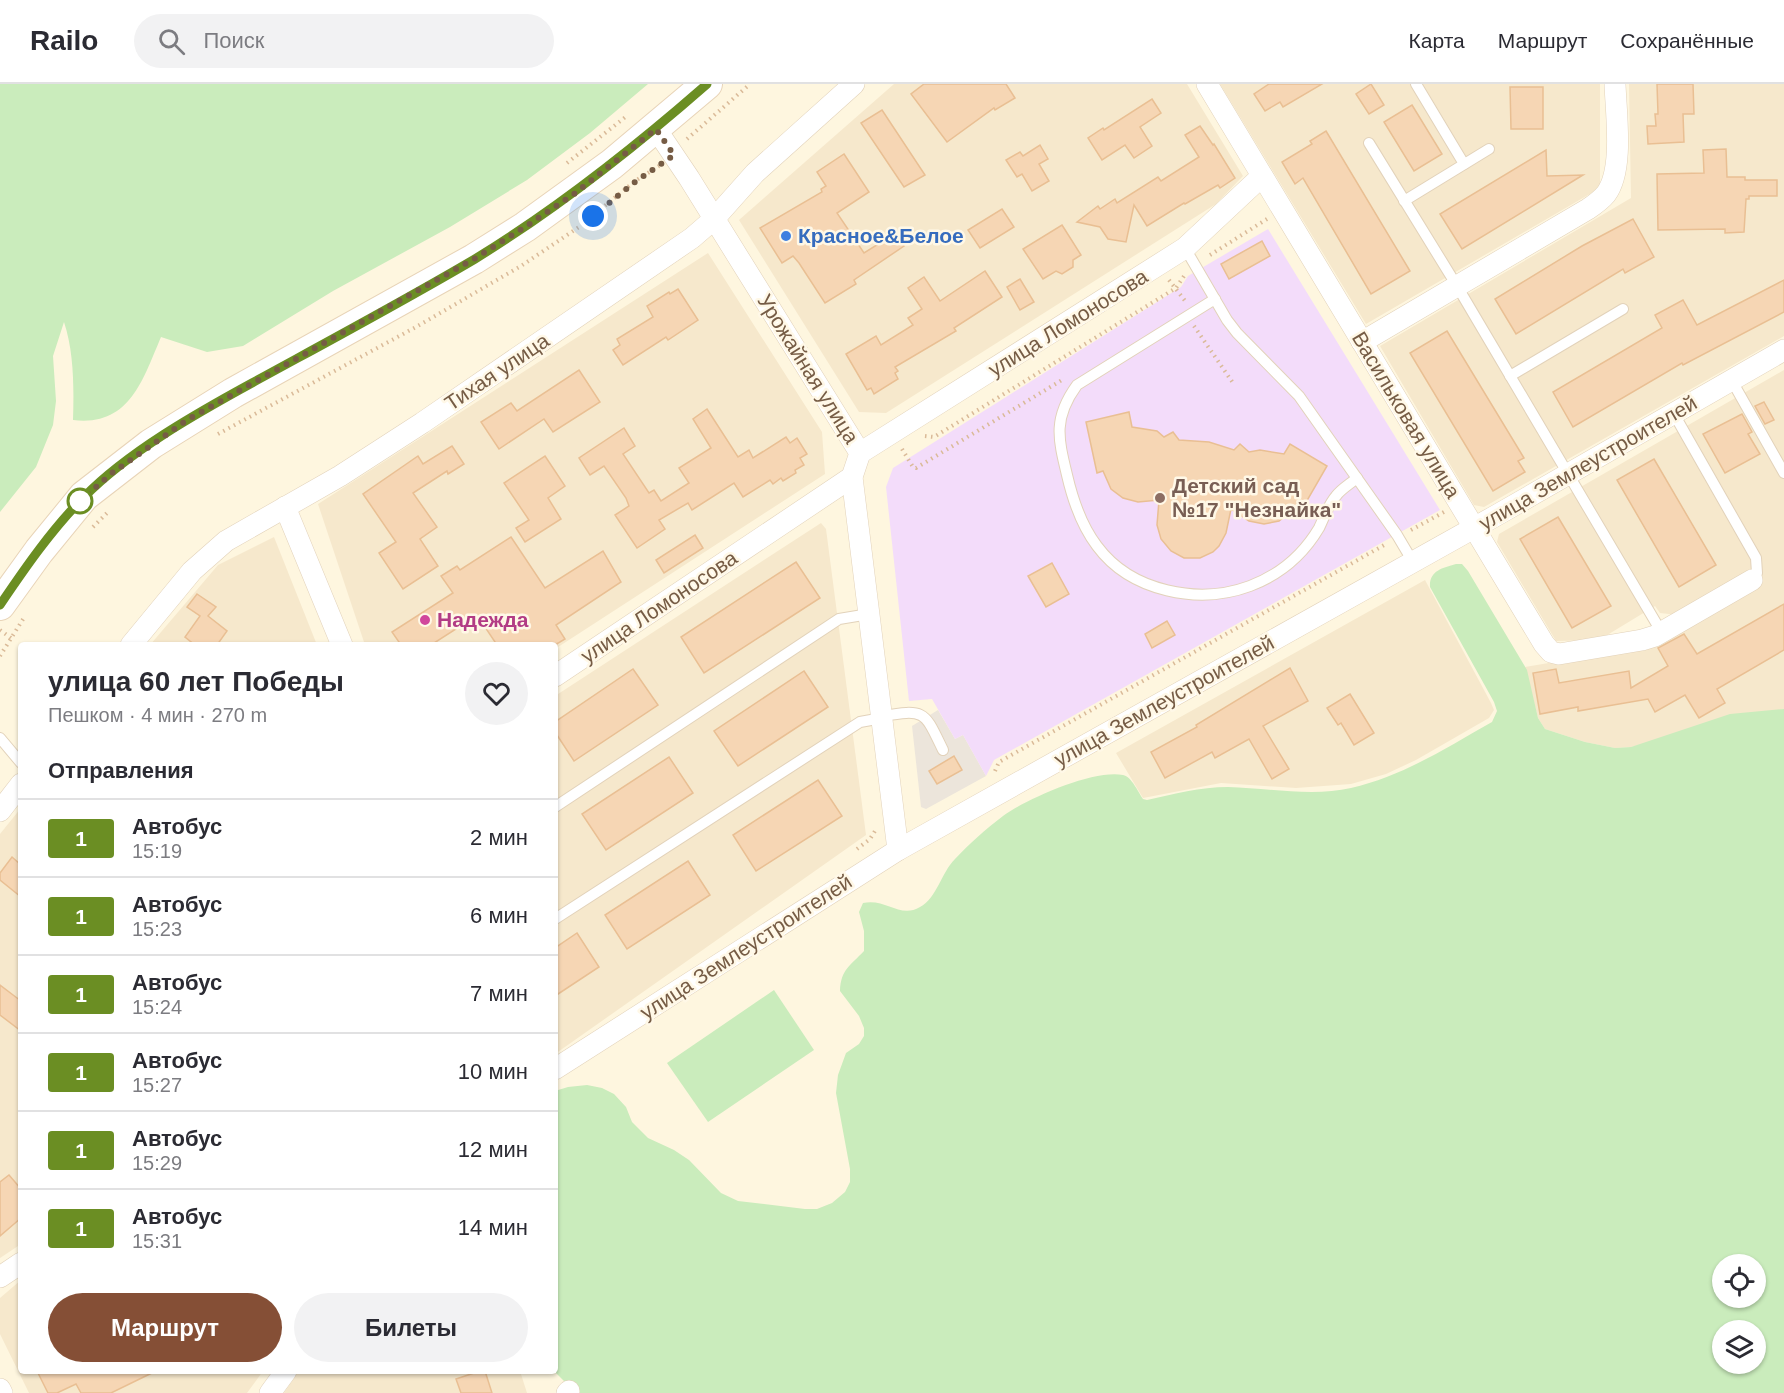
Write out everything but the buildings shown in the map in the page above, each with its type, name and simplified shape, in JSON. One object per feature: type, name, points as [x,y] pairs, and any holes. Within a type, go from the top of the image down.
[{"type":"main road","points":[[13,609],[39,551],[84,496],[151,444],[233,393],[482,254],[574,194],[644,120],[707,84]]},
{"type":"street","name":"Тихая улица","points":[[133,642],[176,589],[208,555],[252,524],[340,476],[422,423],[692,238],[714,219],[755,173],[854,84]]},
{"type":"street","name":"Васильковая улица","points":[[1207,84],[1551,652],[1559,654],[1642,640],[1662,633],[1752,580]]},
{"type":"street","points":[[1362,342],[1588,209],[1606,194],[1612,183],[1616,158],[1615,84]]},
{"type":"street","name":"Урожайная улица","points":[[644,120],[674,155],[860,453],[852,477],[898,850]]},
{"type":"street","name":"улица Ломоносова","points":[[860,453],[1190,256],[1262,176]]},
{"type":"street","name":"улица Землеустроителей","points":[[558,1067],[898,850],[1568,475],[1784,350]]},
{"type":"street","name":"улица Ломоносова","points":[[558,674],[852,477]]},
{"type":"street","points":[[285,507],[341,642]]},
{"type":"street","points":[[0,811],[18,788]]},
{"type":"street","points":[[0,1277],[18,1265]]},
{"type":"street","points":[[270,1393],[284,1374]]},
{"type":"lane","points":[[1416,84],[1464,164]]},
{"type":"lane","points":[[1369,143],[1457,286],[1662,633]]},
{"type":"lane","points":[[1404,201],[1489,149]]},
{"type":"lane","points":[[1190,256],[1237,333],[1299,396],[1327,433],[1413,562]]},
{"type":"lane","points":[[1215,299],[1077,385],[1067,399],[1058,429],[1059,445],[1077,512],[1097,547],[1109,560],[1142,582],[1166,591],[1211,595],[1251,586],[1286,567],[1302,551],[1318,530],[1336,496],[1357,478]]},
{"type":"lane","points":[[1510,376],[1623,309]]},
{"type":"lane","points":[[1731,381],[1784,473]]},
{"type":"lane","points":[[1674,414],[1756,558],[1757,573],[1752,580]]},
{"type":"lane","points":[[558,805],[839,619],[869,614]]},
{"type":"lane","points":[[558,917],[860,722],[912,712],[923,715],[943,750]]},
{"type":"lane","points":[[0,738],[18,759]]},
{"type":"path","points":[[209,439],[416,327],[521,266],[579,227],[635,182],[674,155],[687,144],[689,135],[750,84]]},
{"type":"path","points":[[567,163],[644,120]]},
{"type":"path","points":[[922,436],[934,437],[1176,288],[1187,269],[1190,256],[1267,219]]},
{"type":"path","points":[[1176,288],[1183,297],[1194,326],[1233,383]]},
{"type":"path","points":[[908,458],[916,468],[1067,377]]},
{"type":"path","points":[[894,454],[902,449]]},
{"type":"path","points":[[93,528],[116,504]]},
{"type":"path","points":[[992,780],[999,762],[1450,509]]},
{"type":"path","points":[[0,656],[11,638],[13,609]]},
{"type":"path","points":[[0,630],[11,638]]},
{"type":"shaded area","points":[[894,84],[1187,84],[1243,176],[1216,204],[886,413],[859,412],[739,220]]},
{"type":"shaded area","points":[[1220,84],[1600,84],[1600,188],[1366,324]]},
{"type":"shaded area","points":[[1629,84],[1784,84],[1784,336],[1484,507],[1474,505],[1380,346],[1631,198]]},
{"type":"shaded area","name":"Детский сад №17 \"Незнайка\"","points":[[1268,229],[1440,510],[994,760],[986,776],[963,735],[955,739],[932,699],[909,701],[886,487],[893,468],[1181,287],[1188,276]]},
{"type":"shaded area","points":[[708,253],[822,432],[825,474],[558,647],[558,642],[364,642],[318,504]]},
{"type":"shaded area","points":[[1784,370],[1784,709],[1631,747],[1615,748],[1585,742],[1545,729],[1538,718],[1525,667],[1655,645],[1678,615],[1660,613],[1655,606],[1599,640],[1556,641],[1497,542],[1499,534]]},
{"type":"shaded area","points":[[821,523],[826,529],[866,835],[558,1052],[558,694]]},
{"type":"shaded area","points":[[274,537],[316,642],[153,642],[218,565]]},
{"type":"shaded area","points":[[1425,580],[1491,703],[1494,710],[1489,718],[1416,760],[1386,774],[1351,784],[1296,788],[1221,783],[1143,798],[1116,753]]},
{"type":"shaded area","points":[[938,710],[955,739],[963,735],[986,776],[926,809],[921,807],[912,726]]},
{"type":"shaded area","points":[[18,812],[18,1246],[0,1258],[0,834]]},
{"type":"shaded area","points":[[18,1283],[18,1371],[0,1334],[0,1298]]},
{"type":"shaded area","points":[[20,1374],[261,1374],[247,1393],[29,1393]]},
{"type":"shaded area","points":[[297,1374],[521,1374],[527,1393],[284,1393]]},
{"type":"green space","points":[[0,84],[648,84],[590,133],[527,180],[450,227],[333,291],[243,346],[207,352],[161,337],[148,369],[132,397],[108,416],[92,420],[73,420],[72,358],[64,322],[53,356],[56,401],[53,425],[36,467],[0,512]]},
{"type":"green space","points":[[1456,564],[1462,564],[1468,571],[1527,670],[1538,718],[1545,729],[1585,742],[1615,748],[1631,747],[1730,714],[1784,709],[1784,1393],[571,1393],[557,1374],[558,1090],[587,1085],[602,1088],[614,1094],[626,1107],[632,1122],[648,1138],[689,1160],[721,1193],[738,1201],[805,1209],[817,1209],[832,1203],[845,1192],[850,1182],[850,1169],[836,1093],[838,1075],[846,1053],[859,1044],[864,1036],[864,1028],[859,1016],[840,991],[844,973],[864,951],[864,931],[859,912],[863,903],[879,903],[906,911],[920,907],[931,898],[955,859],[997,821],[1043,794],[1095,776],[1110,774],[1126,776],[1143,799],[1147,800],[1218,787],[1306,792],[1336,791],[1370,783],[1406,769],[1492,722],[1497,711],[1494,702],[1430,587],[1434,574]]},
{"type":"green space","points":[[774,990],[814,1050],[708,1122],[667,1063]]},
{"type":"bus line","name":"1","points":[[0,605],[15,582],[84,496],[151,444],[233,393],[474,259],[525,227],[574,194],[656,129],[707,84]]},
{"type":"place","name":"Красное&Белое","points":[[786,236]]},
{"type":"place","name":"Детский сад №17 \"Незнайка\"","points":[[1160,498]]},
{"type":"place","name":"Надежда","points":[[425,620]]},
{"type":"route","points":[[80,501],[112,473],[187,420],[474,259],[525,227],[574,194],[656,129],[674,155],[635,182],[593,216]]}]
